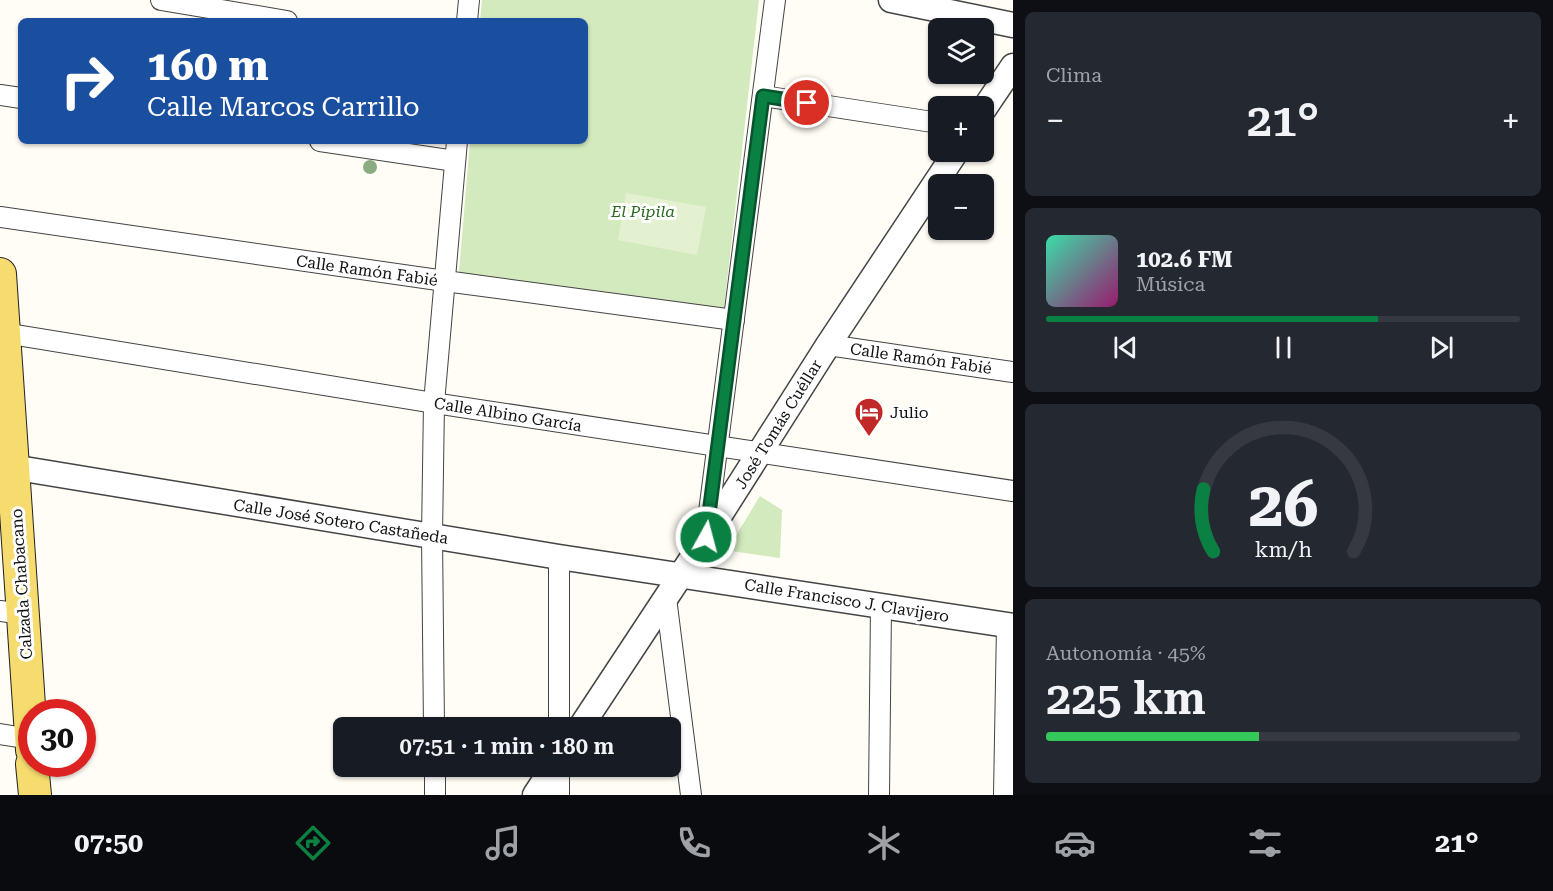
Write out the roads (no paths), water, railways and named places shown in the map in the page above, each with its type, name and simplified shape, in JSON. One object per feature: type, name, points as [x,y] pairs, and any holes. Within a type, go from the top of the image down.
[{"type":"main road","name":"Calzada Chabacano","points":[[0,274],[4,333],[11,612],[25,699]]},
{"type":"main road","points":[[33,777],[34,795]]},
{"type":"street","points":[[161,0],[269,18]]},
{"type":"street","points":[[467,18],[469,0]]},
{"type":"street","points":[[706,537],[775,0]]},
{"type":"street","points":[[891,0],[1013,26]]},
{"type":"street","points":[[993,96],[1013,66]]},
{"type":"street","points":[[0,95],[18,98]]},
{"type":"street","points":[[763,96],[928,121]]},
{"type":"street","points":[[361,144],[456,151],[434,403],[432,536],[434,717]]},
{"type":"street","name":"José Tomás Cuéllar","points":[[587,717],[949,162]]},
{"type":"street","name":"Calle Ramón Fabié","points":[[0,217],[734,320]]},
{"type":"street","name":"Calle Albino García","points":[[4,333],[434,403],[1013,490]]},
{"type":"street","name":"Calle Ramón Fabié","points":[[828,345],[1013,372]]},
{"type":"street","name":"Calle José Sotero Castañeda","points":[[6,466],[681,575]]},
{"type":"street","points":[[559,557],[559,717]]},
{"type":"street","name":"Calle Francisco J. Clavijero","points":[[681,575],[1010,625]]},
{"type":"street","points":[[666,598],[691,795]]},
{"type":"street","points":[[879,795],[881,606]]},
{"type":"street","points":[[1004,795],[1010,625]]},
{"type":"street","points":[[0,734],[18,737]]},
{"type":"street","points":[[435,777],[435,795]]},
{"type":"street","points":[[535,795],[547,777]]},
{"type":"street","points":[[559,777],[559,795]]},
{"type":"place","name":"Julio","points":[[869,438]]},
{"type":"park label","name":"El Pípila","points":[[643,211]]}]
